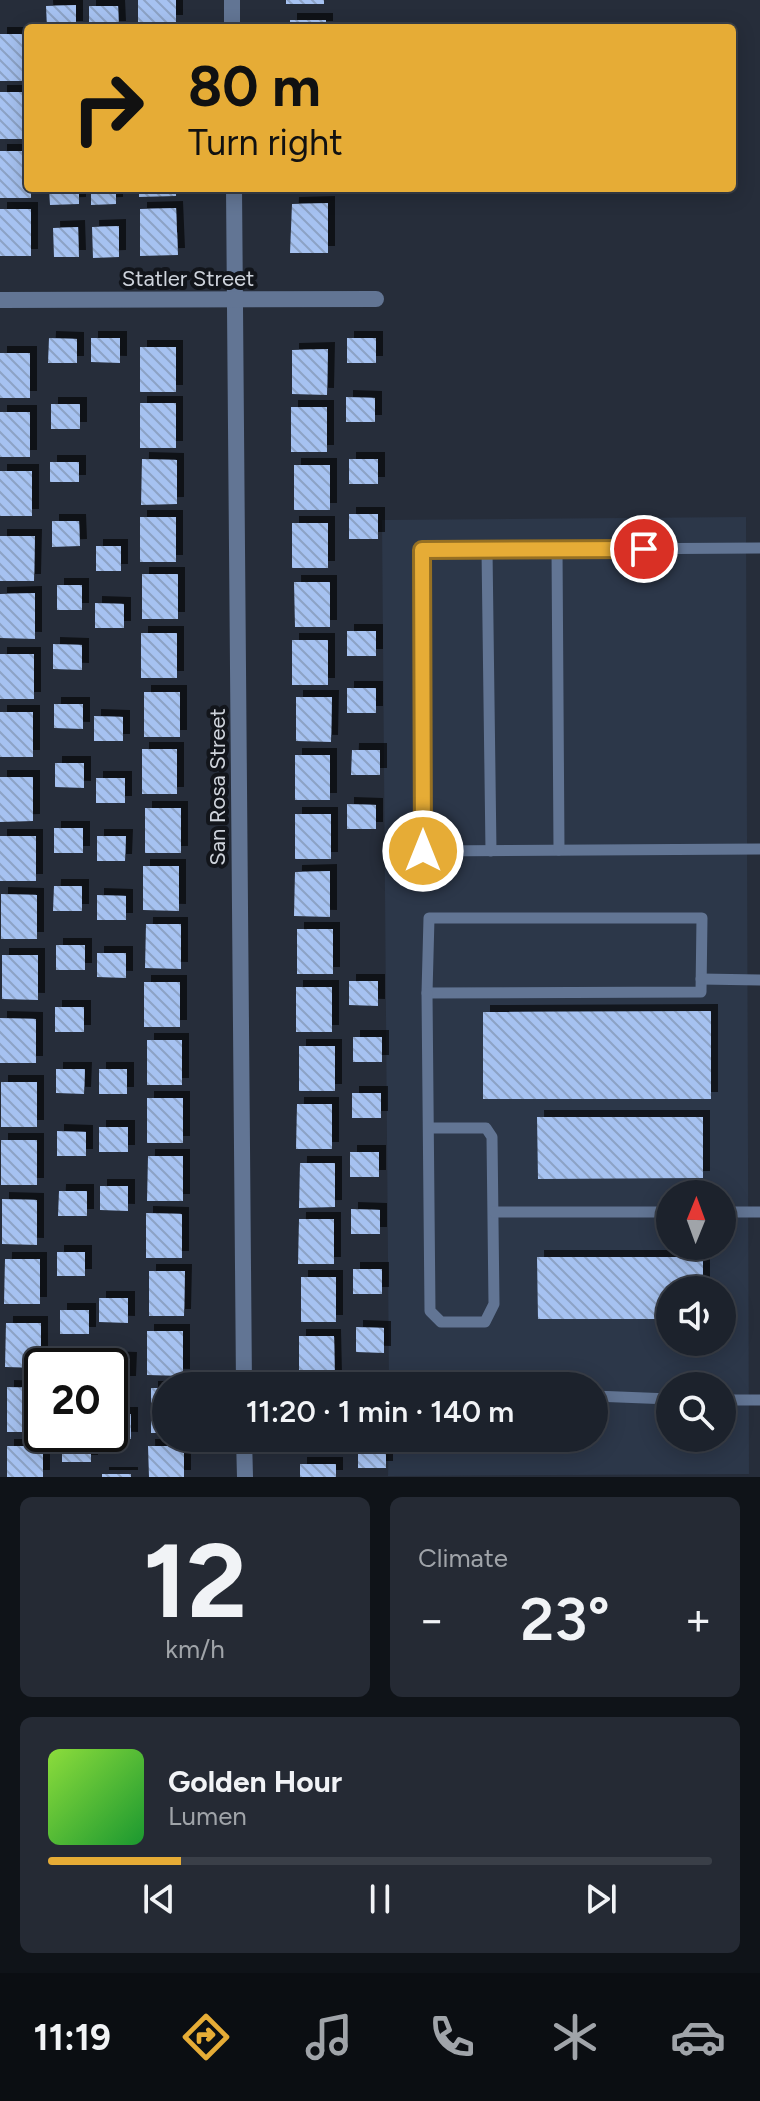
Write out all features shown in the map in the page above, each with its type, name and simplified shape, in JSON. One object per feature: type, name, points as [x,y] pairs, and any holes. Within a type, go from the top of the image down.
[{"type":"street","points":[[232,0],[232,24]]},
{"type":"street","name":"San Rosa Street","points":[[234,192],[244,1372]]},
{"type":"street","name":"Statler Street","points":[[0,300],[376,299]]},
{"type":"street","points":[[244,1452],[245,1477]]},
{"type":"lane","points":[[760,548],[422,550],[423,851],[760,849]]},
{"type":"lane","points":[[557,549],[559,850]]},
{"type":"lane","points":[[487,550],[491,851]]},
{"type":"lane","points":[[427,993],[701,992],[702,918],[429,918],[427,993],[430,1311],[441,1322],[485,1322],[494,1304],[492,1137],[486,1128],[429,1128]]},
{"type":"lane","points":[[701,979],[760,980]]},
{"type":"lane","points":[[494,1212],[656,1212]]},
{"type":"lane","points":[[736,1212],[760,1212]]},
{"type":"lane","points":[[608,1397],[656,1398]]},
{"type":"lane","points":[[736,1400],[760,1400]]},
{"type":"shaded area","points":[[746,517],[749,1474],[388,1476],[389,1452],[608,1452],[608,1372],[389,1372],[382,520]]},
{"type":"building","points":[[138,0],[176,0],[176,22],[138,22]]},
{"type":"building","points":[[286,0],[324,0],[324,4],[286,4]]},
{"type":"building","points":[[76,5],[76,24],[47,24],[46,6]]},
{"type":"building","points":[[89,6],[118,6],[119,24],[89,24]]},
{"type":"building","points":[[290,20],[326,20],[326,24],[290,24]]},
{"type":"building","points":[[0,34],[24,34],[24,81],[0,81]]},
{"type":"building","points":[[0,92],[24,92],[24,139],[0,139]]},
{"type":"building","points":[[0,151],[24,151],[24,192],[31,192],[31,198],[0,198]]},
{"type":"building","points":[[49,192],[79,192],[79,204],[50,205]]},
{"type":"building","points":[[91,192],[116,192],[116,204],[91,205]]},
{"type":"building","points":[[139,192],[176,192],[176,196],[139,197]]},
{"type":"building","points":[[328,203],[328,253],[290,253],[292,204]]},
{"type":"building","points":[[176,208],[178,255],[140,256],[140,209]]},
{"type":"building","points":[[0,209],[31,209],[31,256],[0,256]]},
{"type":"building","points":[[119,226],[119,257],[93,258],[92,227]]},
{"type":"building","points":[[78,227],[79,257],[54,257],[53,228]]},
{"type":"building","points":[[49,338],[77,339],[77,363],[48,363]]},
{"type":"building","points":[[91,338],[120,338],[120,363],[91,362]]},
{"type":"building","points":[[347,338],[376,338],[376,363],[347,363]]},
{"type":"building","points":[[140,347],[176,347],[176,392],[140,392]]},
{"type":"building","points":[[328,349],[327,395],[292,394],[292,350]]},
{"type":"building","points":[[0,353],[30,353],[30,398],[0,398]]},
{"type":"building","points":[[346,397],[375,398],[375,422],[346,422]]},
{"type":"building","points":[[140,403],[176,403],[176,448],[140,448]]},
{"type":"building","points":[[51,404],[80,404],[80,429],[51,429]]},
{"type":"building","points":[[291,407],[327,407],[327,452],[291,452]]},
{"type":"building","points":[[0,412],[30,412],[30,457],[0,457]]},
{"type":"building","points":[[142,459],[177,460],[177,504],[141,505]]},
{"type":"building","points":[[349,459],[378,459],[378,484],[349,484]]},
{"type":"building","points":[[50,462],[79,462],[79,482],[50,482]]},
{"type":"building","points":[[294,465],[330,465],[330,510],[294,510]]},
{"type":"building","points":[[0,471],[32,471],[32,516],[0,516]]},
{"type":"building","points":[[349,514],[378,514],[378,539],[349,539]]},
{"type":"building","points":[[140,517],[176,517],[176,562],[140,562]]},
{"type":"building","points":[[52,521],[79,521],[80,546],[52,547]]},
{"type":"building","points":[[292,523],[328,523],[328,568],[292,568]]},
{"type":"building","points":[[0,536],[35,536],[34,581],[0,581]]},
{"type":"building","points":[[96,546],[121,546],[121,571],[96,571]]},
{"type":"building","points":[[142,574],[178,574],[178,619],[142,619]]},
{"type":"building","points":[[294,582],[330,582],[330,627],[295,627]]},
{"type":"building","points":[[57,585],[82,585],[82,610],[57,610]]},
{"type":"building","points":[[35,593],[35,639],[0,638],[0,594]]},
{"type":"building","points":[[95,603],[124,604],[124,628],[95,628]]},
{"type":"building","points":[[347,631],[376,631],[376,656],[347,656]]},
{"type":"building","points":[[141,633],[177,633],[177,678],[141,678]]},
{"type":"building","points":[[292,640],[328,640],[328,685],[292,685]]},
{"type":"building","points":[[53,644],[82,645],[82,670],[53,669]]},
{"type":"building","points":[[0,654],[34,654],[34,699],[0,699]]},
{"type":"building","points":[[347,688],[376,688],[376,713],[347,713]]},
{"type":"building","points":[[144,692],[180,692],[180,737],[144,737]]},
{"type":"building","points":[[296,697],[332,697],[331,742],[296,741]]},
{"type":"building","points":[[54,704],[83,704],[83,729],[54,728]]},
{"type":"building","points":[[0,712],[33,712],[33,757],[0,757]]},
{"type":"building","points":[[94,716],[123,717],[123,741],[94,741]]},
{"type":"building","points":[[142,749],[177,749],[177,794],[142,794]]},
{"type":"building","points":[[352,750],[380,750],[380,775],[351,775]]},
{"type":"building","points":[[295,755],[330,755],[330,800],[295,800]]},
{"type":"building","points":[[55,763],[84,763],[84,788],[55,787]]},
{"type":"building","points":[[0,777],[33,777],[33,821],[0,822]]},
{"type":"building","points":[[96,778],[125,778],[125,803],[96,803]]},
{"type":"building","points":[[347,804],[376,805],[376,829],[347,829]]},
{"type":"building","points":[[145,808],[181,808],[181,853],[145,853]]},
{"type":"building","points":[[295,814],[331,814],[331,859],[295,859]]},
{"type":"building","points":[[54,828],[83,828],[83,853],[54,853]]},
{"type":"building","points":[[0,836],[36,836],[36,881],[0,881]]},
{"type":"building","points":[[97,836],[126,836],[125,861],[97,861]]},
{"type":"building","points":[[143,866],[179,866],[179,911],[143,910]]},
{"type":"building","points":[[330,871],[330,917],[294,916],[295,872]]},
{"type":"building","points":[[54,886],[82,886],[82,911],[53,911]]},
{"type":"building","points":[[1,894],[37,895],[37,939],[1,939]]},
{"type":"building","points":[[97,895],[126,896],[126,920],[97,920]]},
{"type":"building","points":[[146,924],[181,924],[181,969],[145,968]]},
{"type":"building","points":[[297,929],[333,929],[333,974],[297,974]]},
{"type":"building","points":[[56,945],[85,945],[85,970],[56,970]]},
{"type":"building","points":[[97,953],[126,953],[126,978],[97,977]]},
{"type":"building","points":[[2,955],[38,955],[38,1000],[2,999]]},
{"type":"building","points":[[349,981],[378,981],[378,1006],[349,1005]]},
{"type":"building","points":[[144,982],[180,982],[180,1027],[144,1027]]},
{"type":"building","points":[[296,987],[332,987],[332,1032],[296,1032]]},
{"type":"building","points":[[55,1007],[84,1007],[84,1032],[55,1032]]},
{"type":"building","points":[[711,1011],[711,1099],[483,1099],[483,1012]]},
{"type":"building","points":[[0,1018],[36,1019],[36,1063],[0,1063]]},
{"type":"building","points":[[353,1037],[382,1037],[382,1062],[353,1062]]},
{"type":"building","points":[[147,1040],[182,1040],[182,1085],[147,1085]]},
{"type":"building","points":[[299,1046],[335,1046],[335,1091],[299,1091]]},
{"type":"building","points":[[56,1069],[85,1069],[84,1094],[56,1093]]},
{"type":"building","points":[[99,1069],[127,1069],[127,1094],[99,1094]]},
{"type":"building","points":[[1,1082],[37,1082],[37,1127],[1,1127]]},
{"type":"building","points":[[352,1093],[381,1093],[381,1118],[352,1118]]},
{"type":"building","points":[[147,1098],[183,1098],[183,1143],[147,1143]]},
{"type":"building","points":[[297,1104],[332,1104],[332,1149],[296,1149]]},
{"type":"building","points":[[537,1117],[703,1117],[703,1178],[538,1179]]},
{"type":"building","points":[[99,1127],[128,1127],[128,1152],[99,1152]]},
{"type":"building","points":[[57,1131],[86,1132],[86,1156],[57,1156]]},
{"type":"building","points":[[1,1140],[37,1140],[37,1185],[1,1185]]},
{"type":"building","points":[[350,1152],[379,1152],[379,1177],[350,1177]]},
{"type":"building","points":[[148,1156],[183,1156],[183,1201],[147,1201]]},
{"type":"building","points":[[300,1163],[335,1163],[335,1207],[299,1208]]},
{"type":"building","points":[[100,1186],[128,1186],[128,1211],[100,1210]]},
{"type":"building","points":[[59,1191],[87,1191],[87,1216],[58,1216]]},
{"type":"building","points":[[2,1199],[37,1200],[37,1245],[2,1244]]},
{"type":"building","points":[[351,1209],[380,1210],[380,1234],[351,1234]]},
{"type":"building","points":[[146,1213],[182,1214],[182,1258],[146,1258]]},
{"type":"building","points":[[299,1219],[334,1219],[334,1264],[298,1264]]},
{"type":"building","points":[[57,1252],[85,1252],[85,1276],[57,1276]]},
{"type":"building","points":[[537,1257],[703,1260],[703,1276],[656,1276],[656,1319],[538,1319]]},
{"type":"building","points":[[5,1259],[40,1259],[40,1304],[4,1304]]},
{"type":"building","points":[[353,1269],[382,1269],[382,1294],[353,1294]]},
{"type":"building","points":[[149,1271],[185,1271],[184,1316],[149,1316]]},
{"type":"building","points":[[301,1277],[336,1277],[336,1322],[301,1322]]},
{"type":"building","points":[[99,1298],[128,1298],[128,1323],[99,1322]]},
{"type":"building","points":[[60,1310],[89,1310],[89,1334],[60,1334]]},
{"type":"building","points":[[6,1323],[41,1323],[41,1348],[24,1348],[24,1368],[5,1367]]},
{"type":"building","points":[[356,1327],[384,1328],[384,1353],[356,1352]]},
{"type":"building","points":[[147,1331],[183,1331],[183,1372],[152,1372],[152,1375],[147,1375]]},
{"type":"building","points":[[299,1336],[334,1336],[335,1372],[299,1372]]},
{"type":"building","points":[[7,1387],[24,1387],[24,1432],[7,1432]]},
{"type":"building","points":[[151,1388],[152,1388],[152,1433]]},
{"type":"building","points":[[128,1414],[131,1414],[131,1439],[128,1439]]},
{"type":"building","points":[[7,1446],[24,1446],[24,1452],[43,1452],[43,1477],[7,1477]]},
{"type":"building","points":[[148,1446],[152,1446],[152,1452],[184,1452],[184,1477],[149,1477]]},
{"type":"building","points":[[62,1452],[91,1452],[91,1462],[62,1462]]},
{"type":"building","points":[[358,1452],[386,1452],[386,1468],[358,1468]]},
{"type":"building","points":[[300,1464],[336,1464],[336,1477],[300,1477]]},
{"type":"building","points":[[102,1474],[131,1474],[131,1477],[102,1477]]},
{"type":"route","points":[[423,851],[422,550],[644,549]]}]
